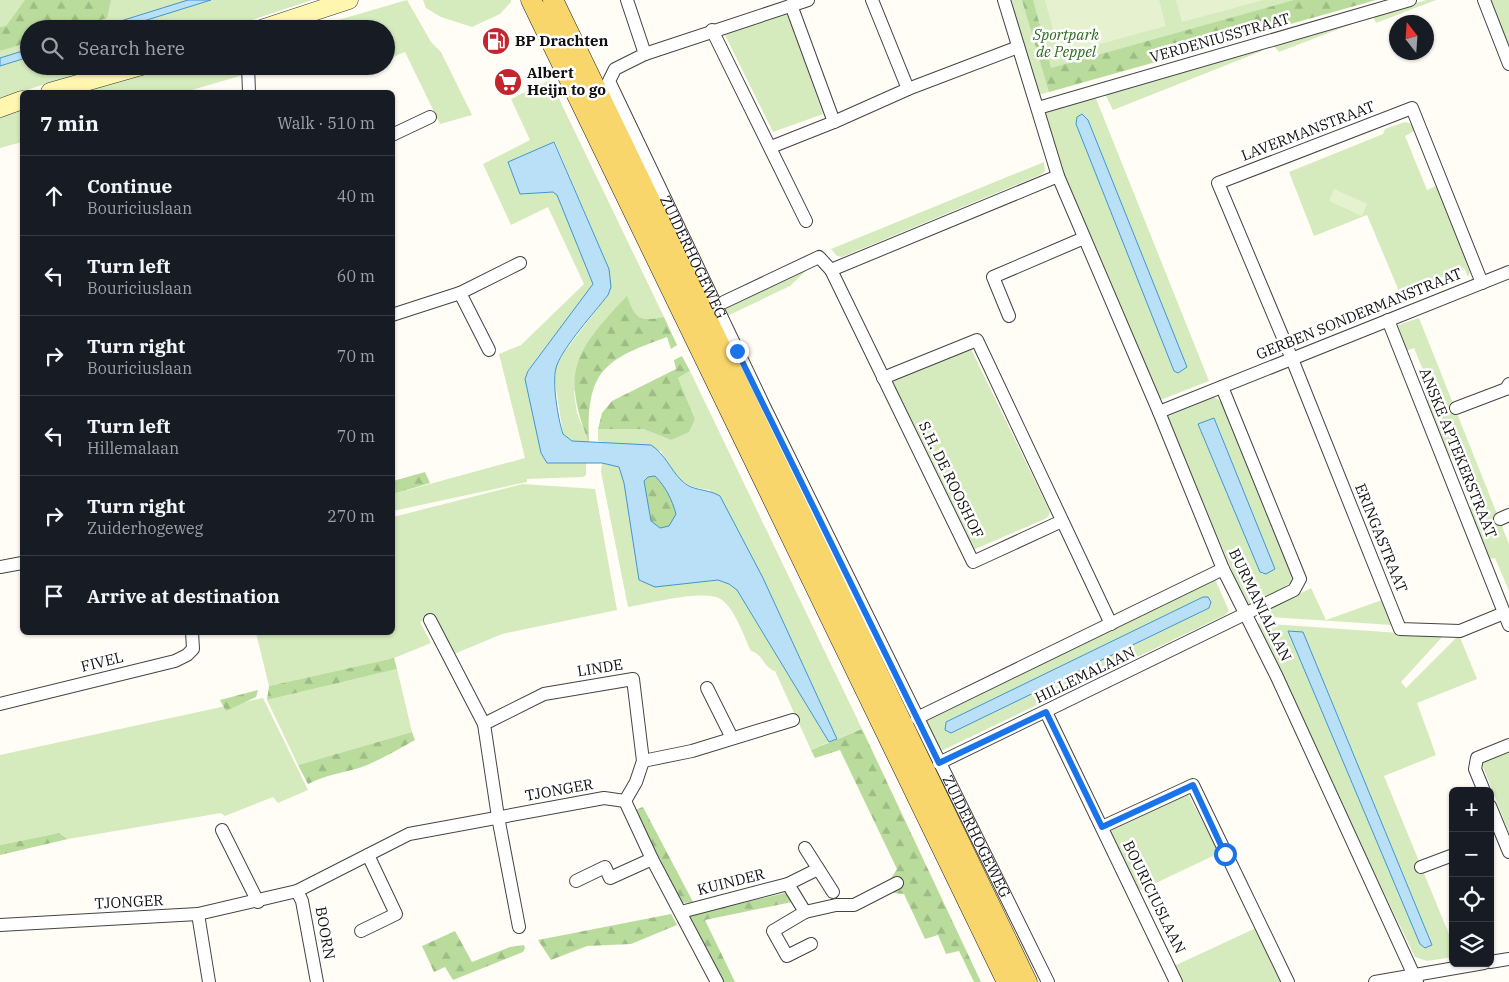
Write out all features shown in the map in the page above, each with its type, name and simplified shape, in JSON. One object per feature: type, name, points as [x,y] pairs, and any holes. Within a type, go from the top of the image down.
[{"type":"main road","points":[[532,0],[1007,982]]},
{"type":"main road","name":"ZUIDERHOGEWEG","points":[[553,0],[1027,982]]},
{"type":"street","points":[[284,20],[324,4],[349,0]]},
{"type":"street","points":[[627,0],[644,54],[712,30],[808,0]]},
{"type":"street","points":[[872,0],[908,89]]},
{"type":"street","name":"BURMANIALAAN","points":[[1004,0],[1058,176],[1159,412],[1223,569],[1277,677],[1416,979]]},
{"type":"street","name":"VERDENIUSSTRAAT","points":[[1038,108],[1410,0]]},
{"type":"street","points":[[1484,0],[1509,64]]},
{"type":"street","points":[[791,5],[834,122]]},
{"type":"street","points":[[712,30],[806,221]]},
{"type":"street","points":[[771,147],[834,122],[908,89],[1018,47]]},
{"type":"street","name":"ZUIDERHOGEWEG","points":[[644,54],[615,69],[609,81],[741,359],[1048,982]]},
{"type":"street","points":[[57,90],[110,75]]},
{"type":"street","points":[[248,75],[249,90]]},
{"type":"street","points":[[0,108],[20,101]]},
{"type":"street","name":"LAVERMANSTRAAT","points":[[1292,359],[1218,183],[1412,108],[1482,283]]},
{"type":"street","points":[[395,134],[430,116]]},
{"type":"street","points":[[724,302],[819,257],[831,270],[1058,176]]},
{"type":"street","points":[[1009,316],[993,277],[1084,238]]},
{"type":"street","points":[[395,314],[460,293],[520,263]]},
{"type":"street","name":"S.H. DE ROOSHOF","points":[[831,270],[972,562],[1062,521]]},
{"type":"street","name":"GERBEN SONDERMANSTRAAT","points":[[1159,412],[1509,272]]},
{"type":"street","points":[[460,293],[489,350]]},
{"type":"street","name":"ANSKE APTEKERSTRAAT","points":[[1388,320],[1507,619]]},
{"type":"street","points":[[883,378],[977,340],[1111,624]]},
{"type":"street","name":"ERINGASTRAAT","points":[[1292,359],[1400,629],[1460,631],[1507,619]]},
{"type":"street","points":[[1456,408],[1506,389],[1509,384]]},
{"type":"street","points":[[1222,387],[1300,579],[1294,590],[1245,614]]},
{"type":"street","points":[[0,567],[20,563]]},
{"type":"street","points":[[917,718],[1223,569]]},
{"type":"street","name":"HILLEMALAAN","points":[[939,763],[1245,614]]},
{"type":"street","points":[[430,620],[484,724],[498,817],[519,927]]},
{"type":"street","name":"FIVEL","points":[[0,704],[175,661],[187,655],[193,649],[192,635]]},
{"type":"street","name":"LINDE","points":[[484,724],[544,694],[633,680],[643,761],[636,782],[625,801]]},
{"type":"street","points":[[707,688],[732,738]]},
{"type":"street","name":"BOURICIUSLAAN","points":[[1046,712],[1176,982]]},
{"type":"street","points":[[643,761],[692,751],[793,720]]},
{"type":"street","points":[[1482,787],[1475,769],[1477,758],[1509,745]]},
{"type":"street","points":[[1102,827],[1193,785],[1288,982]]},
{"type":"street","name":"TJONGER","points":[[0,925],[198,914],[258,902],[297,891],[409,834],[604,798],[625,801]]},
{"type":"street","points":[[625,801],[652,859],[717,982]]},
{"type":"street","points":[[222,830],[258,902]]},
{"type":"street","points":[[1496,837],[1509,852]]},
{"type":"street","points":[[805,848],[833,892]]},
{"type":"street","points":[[361,931],[396,914],[368,854]]},
{"type":"street","points":[[1421,867],[1449,856]]},
{"type":"street","points":[[576,881],[605,867],[610,878],[652,859]]},
{"type":"street","name":"KUINDER","points":[[681,912],[788,884],[818,869]]},
{"type":"street","points":[[811,944],[787,956],[773,931],[805,912],[836,905],[854,905],[896,883]]},
{"type":"street","name":"KUINDER","points":[[788,884],[805,912]]},
{"type":"street","name":"BOORN","points":[[297,891],[302,900],[317,982]]},
{"type":"street","points":[[198,914],[209,982]]},
{"type":"street","points":[[1494,961],[1509,959]]},
{"type":"street","points":[[1375,982],[1416,979],[1467,967]]},
{"type":"green space","points":[[0,0],[312,0],[252,20],[20,20],[20,75],[75,75],[26,90],[20,90],[20,92],[0,98]]},
{"type":"green space","points":[[25,0],[111,0],[107,18],[101,20],[20,20],[20,45],[0,51],[0,27],[6,26]]},
{"type":"green space","points":[[407,0],[431,42],[441,52],[472,115],[440,124],[405,52],[395,56],[395,20],[338,20]]},
{"type":"green space","points":[[423,0],[511,0],[511,2],[500,14],[472,27],[441,17],[426,8]]},
{"type":"green space","name":"Sportpark de Peppel","points":[[1008,0],[1365,0],[1035,96]]},
{"type":"green space","points":[[1022,0],[1033,0],[1051,68],[1294,0],[1376,0],[1049,92]]},
{"type":"green space","points":[[1045,0],[1159,0],[1166,26],[1060,55]]},
{"type":"green space","points":[[1176,0],[1264,0],[1182,22]]},
{"type":"green space","points":[[1427,0],[1436,0],[1397,15],[1389,15],[1389,18],[1376,23],[1372,15]]},
{"type":"green space","points":[[1490,0],[1509,0],[1509,49]]},
{"type":"green space","points":[[787,12],[823,114],[773,132],[724,33]]},
{"type":"green space","points":[[1357,22],[1279,52],[1272,44]]},
{"type":"green space","points":[[1259,48],[1262,51],[1113,110],[1104,92]]},
{"type":"green space","points":[[141,75],[243,75],[192,90],[85,90]]},
{"type":"green space","points":[[550,80],[664,317],[643,319],[632,311],[574,392],[577,413],[589,443],[572,441],[563,434],[555,382],[556,366],[565,351],[608,295],[609,269],[555,142],[508,162],[520,194],[553,192],[557,195],[592,278],[593,285],[528,370],[525,379],[541,453],[547,463],[586,463],[586,475],[583,477],[527,479],[527,482],[395,511],[395,493],[525,458],[499,354],[521,345],[584,284],[548,207],[511,225],[483,164],[530,140],[511,99]]},
{"type":"green space","points":[[1095,96],[1209,381],[1163,399],[1158,398],[1064,175],[1045,112]],"holes":[[[1088,120],[1187,367],[1178,373],[1174,371],[1076,124]]]},
{"type":"green space","points":[[20,109],[20,143],[0,148],[0,114]]},
{"type":"green space","points":[[1405,122],[1414,125],[1416,130],[1405,136],[1427,190],[1438,185],[1470,272],[1468,277],[1464,268],[1414,288],[1418,298],[1404,303],[1367,215],[1314,236],[1289,172],[1383,134],[1385,129]]},
{"type":"green space","points":[[1044,162],[1045,171],[1040,175],[842,257],[837,256],[831,249]]},
{"type":"green space","points":[[1334,189],[1367,204],[1362,216],[1329,201]]},
{"type":"green space","points":[[809,268],[790,286],[725,317],[720,306]]},
{"type":"green space","points":[[627,296],[633,310],[640,317],[649,319],[664,317],[677,345],[671,349],[667,337],[645,345],[613,362],[603,372],[595,384],[591,399],[589,443],[580,418],[576,397],[575,379],[578,362],[595,331]]},
{"type":"green space","points":[[1419,318],[1509,544],[1509,591],[1495,558],[1490,559],[1469,508],[1476,504],[1455,455],[1448,457],[1426,401],[1433,395],[1414,348],[1406,351],[1398,325]]},
{"type":"green space","points":[[971,349],[1050,512],[1047,518],[973,550],[892,384],[894,378]]},
{"type":"green space","points":[[682,356],[690,371],[678,378],[695,419],[689,432],[671,440],[643,429],[598,429],[602,413],[612,401],[676,369],[674,360]]},
{"type":"green space","points":[[690,371],[862,729],[837,739],[763,578],[710,490],[685,483],[675,474],[661,451],[598,441],[598,429],[643,429],[671,440],[695,419],[678,378]]},
{"type":"green space","points":[[1214,397],[1223,403],[1292,576],[1291,582],[1272,596],[1247,606],[1167,417]],"holes":[[[1214,418],[1275,569],[1262,574],[1198,425]]]},
{"type":"green space","points":[[602,463],[619,467],[624,483],[639,580],[690,582],[718,580],[729,584],[737,590],[829,742],[811,750],[775,671],[751,651],[735,617],[722,600],[714,597],[690,596],[628,607],[601,472]]},
{"type":"green space","points":[[425,472],[430,483],[395,493],[395,480]]},
{"type":"green space","points":[[655,476],[668,494],[677,514],[669,526],[660,528],[651,522],[644,481],[648,477]]},
{"type":"green space","points":[[523,484],[595,489],[617,610],[502,634],[454,654],[434,617],[420,622],[431,643],[394,658],[269,686],[256,635],[395,635],[395,516]]},
{"type":"green space","points":[[1214,577],[1229,611],[1225,615],[941,751],[938,750],[923,718]],"holes":[[[1203,597],[1208,597],[1211,602],[1209,608],[1014,702],[944,725],[946,722]]]},
{"type":"green space","points":[[1311,588],[1326,620],[1382,600],[1392,625],[1256,616]]},
{"type":"green space","points":[[1254,623],[1443,636],[1401,682],[1406,688],[1459,635],[1477,679],[1417,703],[1436,755],[1384,776],[1449,934],[1449,958],[1427,961],[1415,957]],"holes":[[[1288,631],[1303,632],[1432,945],[1425,948],[1420,944]]]},
{"type":"green space","points":[[394,658],[397,669],[267,700],[269,686]]},
{"type":"green space","points":[[397,669],[412,732],[298,765],[267,700]]},
{"type":"green space","points":[[258,690],[256,697],[226,711],[220,700]]},
{"type":"green space","points":[[263,698],[308,790],[278,803],[273,797],[225,816],[221,813],[68,839],[59,833],[0,845],[0,755]]},
{"type":"green space","points":[[862,729],[981,982],[974,982],[959,951],[946,954],[938,935],[925,939],[904,894],[894,893],[888,883],[897,869],[840,750],[815,758],[811,750]]},
{"type":"green space","points":[[412,732],[415,740],[381,759],[308,784],[298,765]]},
{"type":"green space","points":[[1509,750],[1509,833],[1494,795],[1494,787],[1491,787],[1482,761]]},
{"type":"green space","points":[[1187,792],[1218,851],[1215,855],[1141,890],[1138,889],[1110,831],[1112,826]]},
{"type":"green space","points":[[643,807],[693,902],[682,903],[635,810]]},
{"type":"green space","points":[[59,833],[68,839],[0,855],[0,845]]},
{"type":"green space","points":[[785,893],[792,902],[705,920],[735,982],[724,982],[689,915]]},
{"type":"green space","points":[[671,914],[677,925],[631,944],[587,946],[551,960],[538,940]]},
{"type":"green space","points":[[1256,928],[1282,982],[1182,982],[1174,966]]},
{"type":"green space","points":[[455,931],[472,962],[510,947],[524,945],[525,948],[523,952],[453,980],[445,967],[434,972],[422,946]]},
{"type":"water","points":[[188,0],[211,0],[147,20],[124,20]]},
{"type":"water","points":[[20,52],[20,60],[0,66],[0,58]]},
{"type":"water","points":[[1082,114],[1088,120],[1187,367],[1178,373],[1174,371],[1076,124],[1077,117]]},
{"type":"water","points":[[554,142],[609,269],[611,287],[608,295],[573,339],[561,357],[555,371],[557,409],[563,434],[572,441],[651,445],[660,453],[685,484],[720,496],[763,578],[837,739],[829,742],[737,590],[729,584],[718,580],[655,587],[639,580],[624,483],[619,467],[602,463],[547,463],[541,453],[525,379],[528,371],[593,284],[557,195],[553,192],[520,194],[508,162]],"holes":[[[655,476],[668,494],[676,514],[669,526],[660,528],[651,521],[644,481],[648,477]]]},
{"type":"water","points":[[1214,418],[1275,569],[1266,574],[1260,572],[1198,424]]},
{"type":"water","points":[[1203,597],[1208,597],[1211,602],[1209,608],[951,733],[945,730],[946,722]]},
{"type":"water","points":[[1288,631],[1303,632],[1432,945],[1425,948],[1420,944]]},
{"type":"place","name":"BP Drachten","points":[[496,41]]},
{"type":"place","name":"Albert Heijn to go","points":[[508,82]]},
{"type":"route","points":[[737,351],[939,763],[1046,712],[1102,827],[1193,785],[1225,854]]}]
